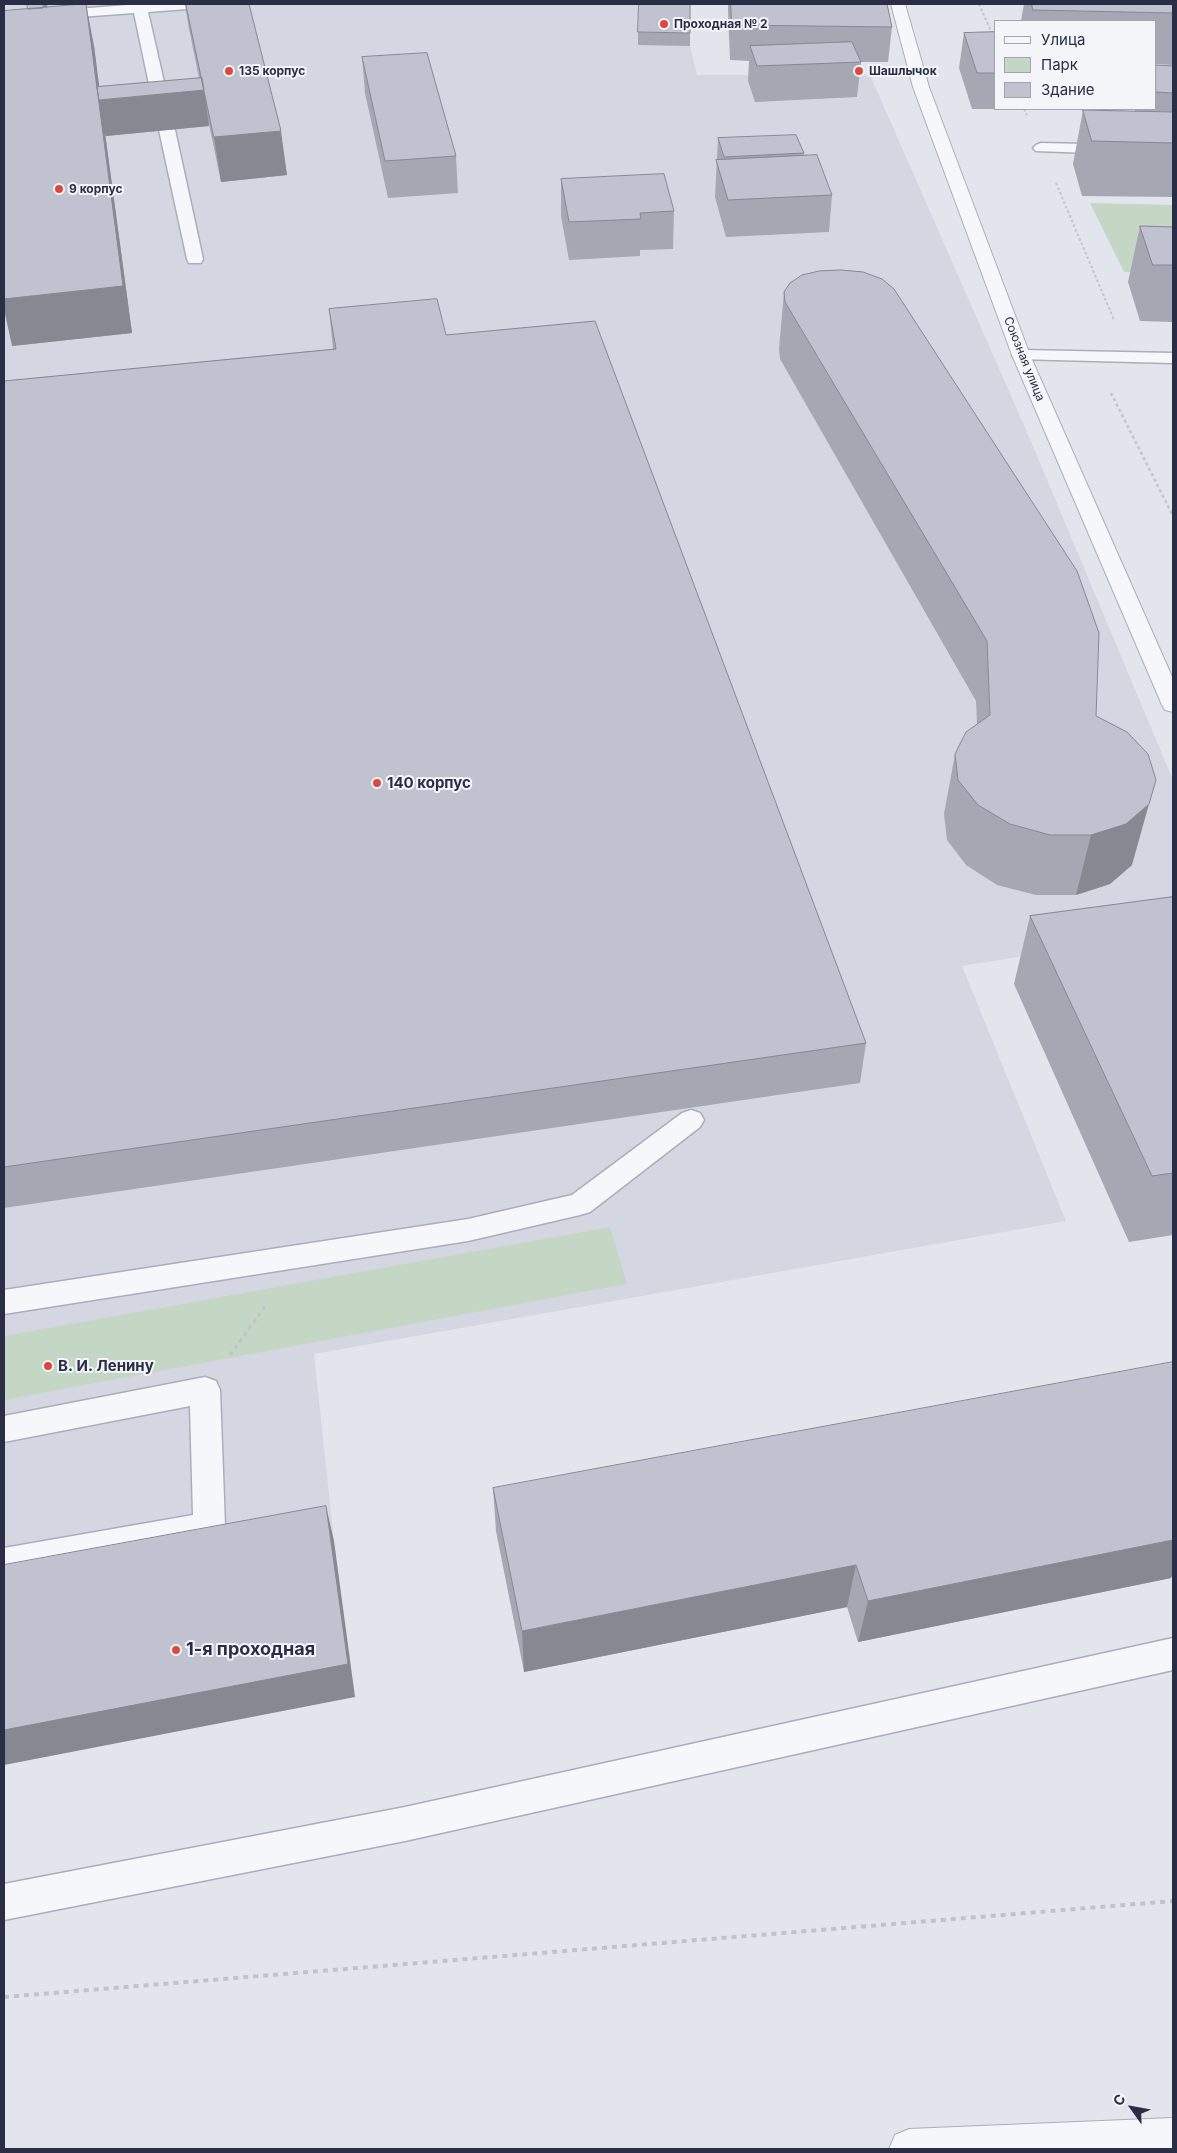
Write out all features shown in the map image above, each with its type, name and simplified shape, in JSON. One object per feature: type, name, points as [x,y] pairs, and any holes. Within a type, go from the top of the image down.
[{"type":"street","name":"Союзная улица","points":[[898,4],[921,87],[1021,355],[1173,705]]},
{"type":"street","points":[[909,2149],[1173,2138]]},
{"type":"lane","points":[[48,16],[200,4]]},
{"type":"lane","points":[[140,8],[195,259]]},
{"type":"lane","points":[[1041,148],[1173,151]]},
{"type":"lane","points":[[1021,355],[1168,358],[1173,375]]},
{"type":"lane","points":[[4,1302],[468,1230],[580,1204],[691,1120]]},
{"type":"lane","points":[[4,1429],[205,1390],[209,1526],[4,1563]]},
{"type":"lane","points":[[4,1902],[405,1824],[1173,1654]]},
{"type":"path","points":[[979,4],[994,38]]},
{"type":"path","points":[[1024,110],[1130,357]]},
{"type":"path","points":[[1093,356],[1173,516]]},
{"type":"path","points":[[205,1390],[301,1256]]},
{"type":"path","points":[[4,1997],[1173,1900]]},
{"type":"shaded area","points":[[4,4],[690,4],[690,46],[697,75],[870,75],[1030,439],[1173,780],[1173,932],[962,966],[1066,1221],[314,1354],[334,1541],[4,1603]]},
{"type":"green space","points":[[1090,203],[1173,205],[1173,273],[1124,272]]},
{"type":"green space","points":[[610,1227],[627,1284],[4,1400],[4,1336]]},
{"type":"building","points":[[27,4],[43,4],[43,8],[28,9]]},
{"type":"building","name":"9 корпус","points":[[86,4],[123,286],[4,299],[4,11]]},
{"type":"building","name":"135 корпус","points":[[186,4],[249,4],[281,131],[214,137]]},
{"type":"building","name":"Проходная № 2","points":[[639,4],[690,4],[690,33],[638,32]]},
{"type":"building","points":[[731,4],[887,4],[892,27],[732,25]]},
{"type":"building","points":[[1032,4],[1173,4],[1173,13],[1033,10]]},
{"type":"building","points":[[994,32],[994,73],[977,73],[964,33]]},
{"type":"building","points":[[852,42],[861,62],[757,66],[750,46]]},
{"type":"building","points":[[427,53],[456,156],[385,161],[362,57]]},
{"type":"building","points":[[1157,65],[1173,66],[1173,93],[1157,92]]},
{"type":"building","points":[[202,78],[204,90],[99,100],[97,87]]},
{"type":"building","points":[[1083,110],[1173,112],[1173,143],[1092,141]]},
{"type":"building","points":[[796,135],[804,153],[724,157],[718,138]]},
{"type":"building","points":[[817,155],[832,195],[728,200],[716,160]]},
{"type":"building","points":[[664,174],[674,211],[640,213],[641,219],[569,222],[561,179]]},
{"type":"building","points":[[1140,226],[1173,227],[1173,265],[1153,265]]},
{"type":"building","points":[[819,271],[863,272],[882,279],[894,289],[1077,571],[1099,633],[1096,716],[1127,732],[1148,754],[1156,780],[1149,804],[1126,824],[1091,835],[1050,835],[1010,824],[978,805],[958,780],[955,754],[966,732],[990,715],[987,641],[785,302],[784,292],[790,283],[802,275]]},
{"type":"building","name":"140 корпус","points":[[437,299],[446,335],[595,321],[866,1043],[4,1167],[4,381],[336,349],[329,309]]},
{"type":"building","points":[[1173,897],[1173,1173],[1152,1176],[1030,916]]},
{"type":"building","points":[[1173,1362],[1173,1540],[868,1601],[856,1565],[522,1631],[493,1488]]},
{"type":"building","name":"1-я проходная","points":[[326,1506],[348,1664],[4,1730],[4,1565]]},
{"type":"place","name":"Проходная № 2","points":[[664,24]]},
{"type":"place","name":"135 корпус","points":[[229,71]]},
{"type":"place","name":"Шашлычок","points":[[859,71]]},
{"type":"place","name":"9 корпус","points":[[59,189]]},
{"type":"place","name":"140 корпус","points":[[377,783]]},
{"type":"place","name":"В. И. Ленину","points":[[48,1366]]},
{"type":"place","name":"1-я проходная","points":[[176,1650]]}]
